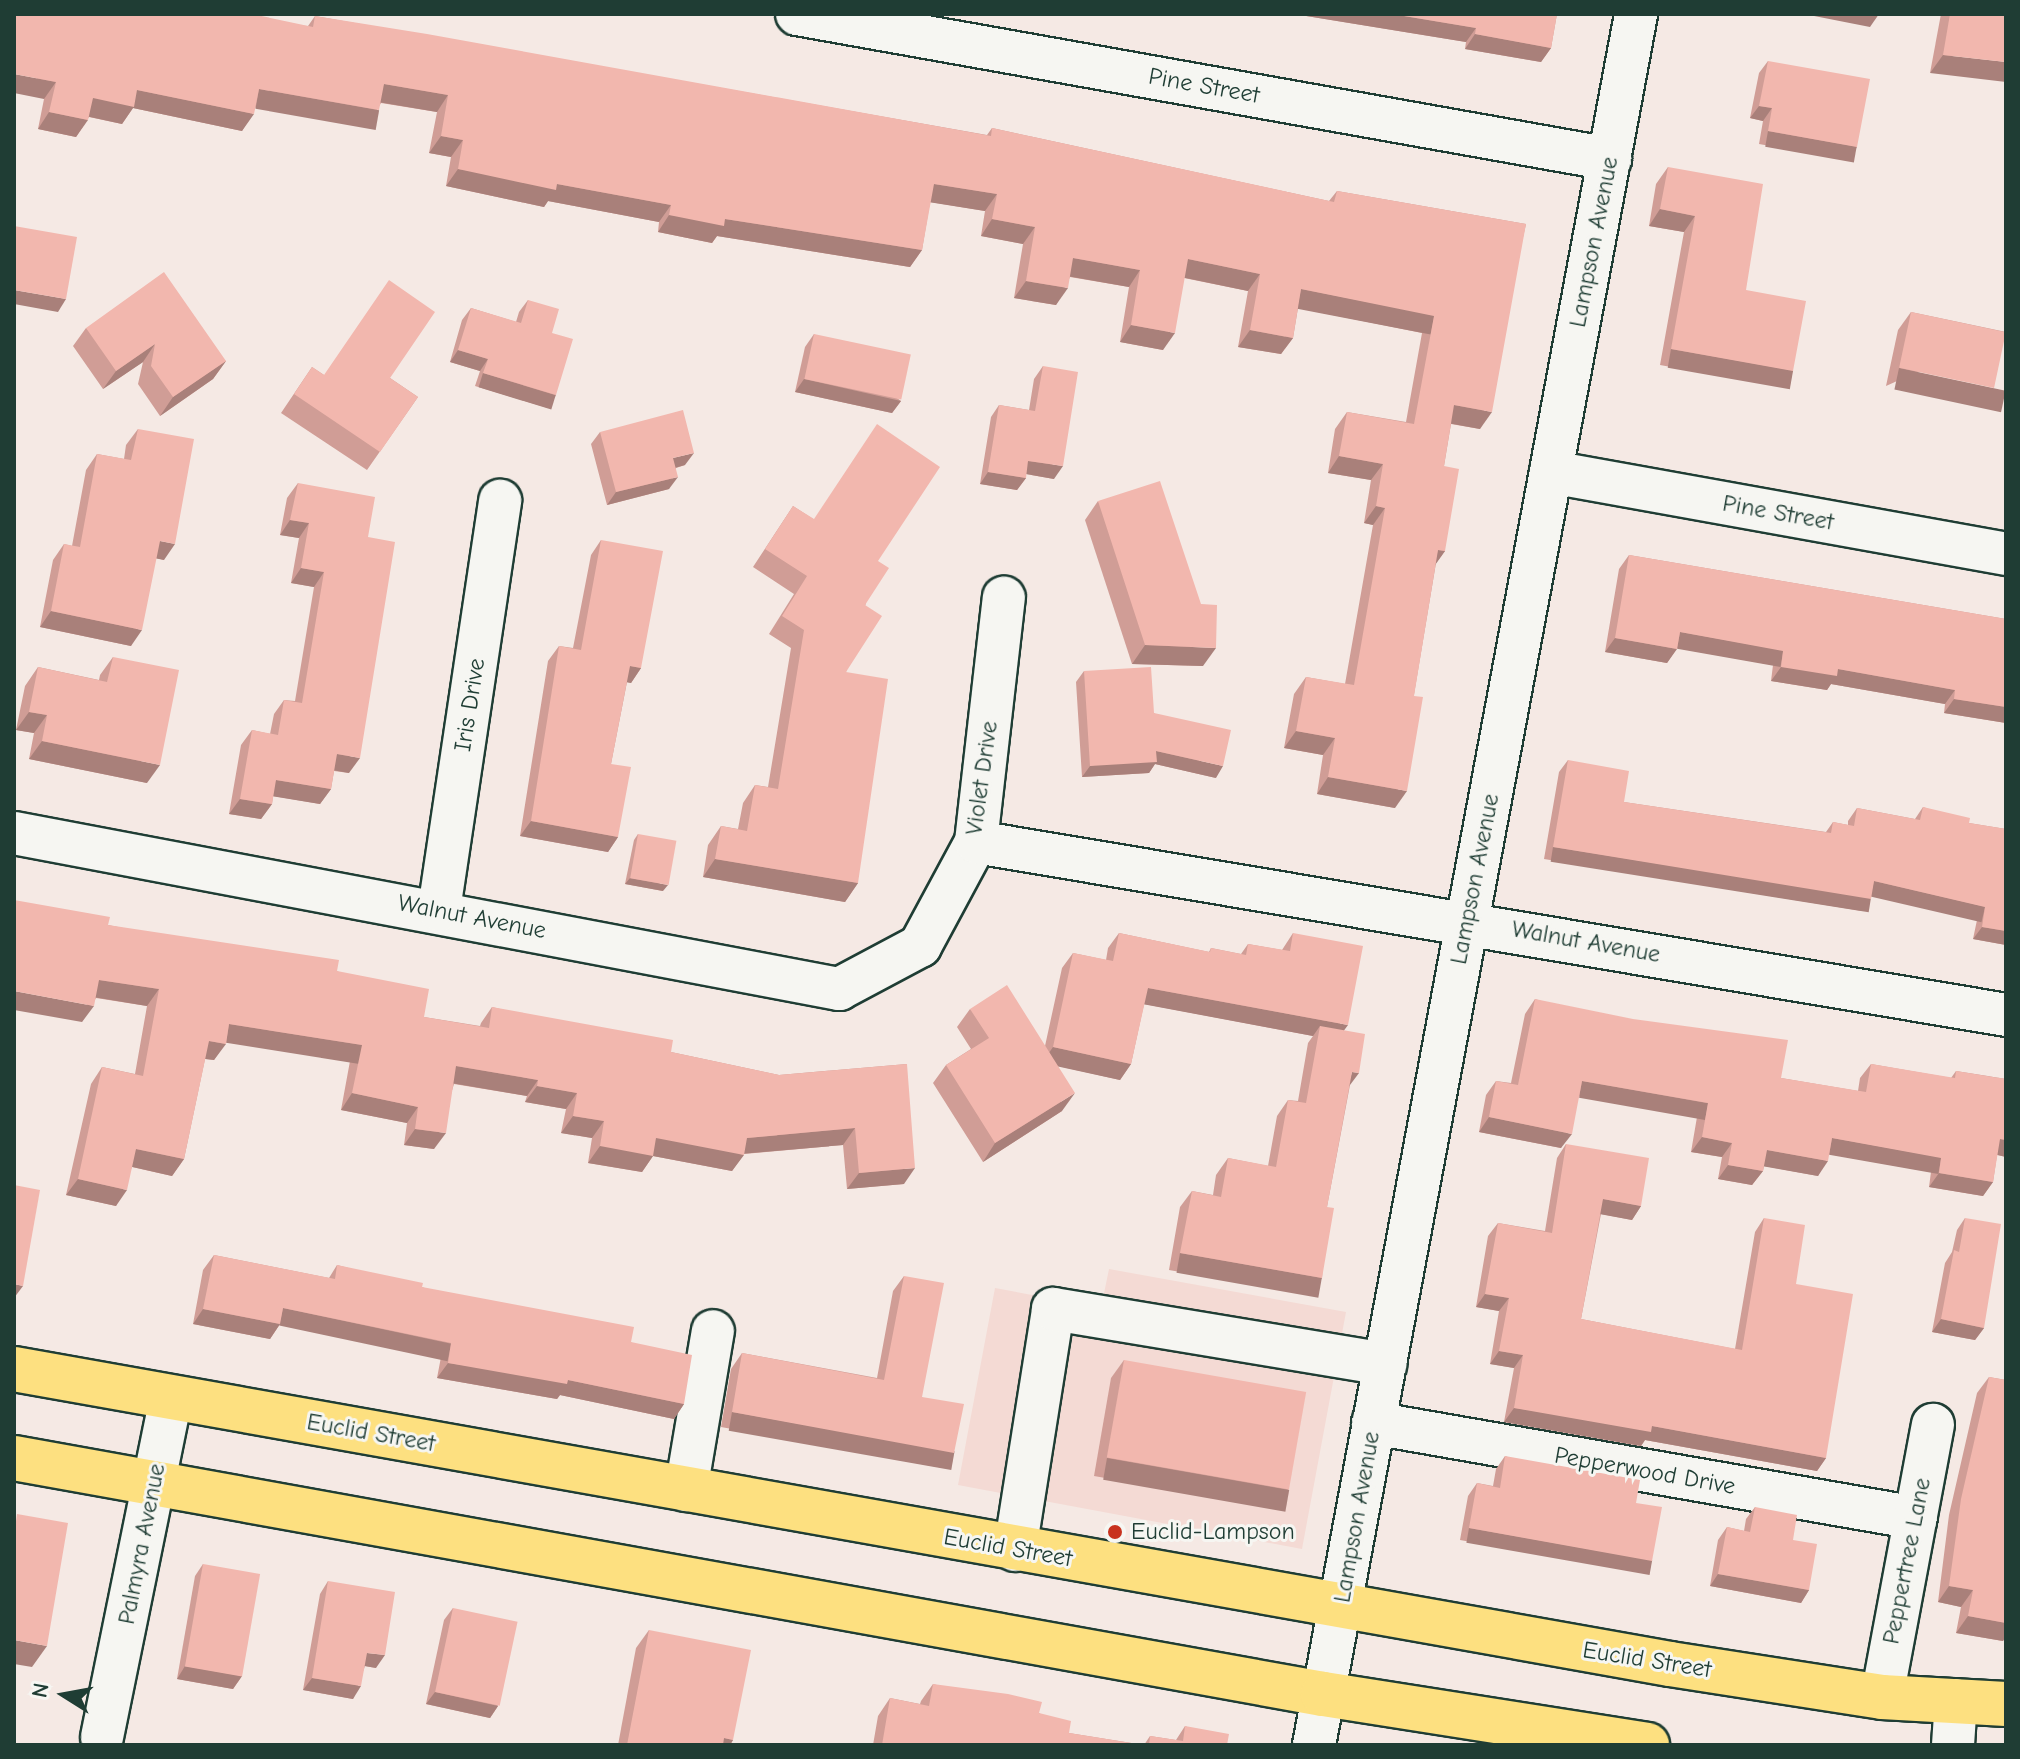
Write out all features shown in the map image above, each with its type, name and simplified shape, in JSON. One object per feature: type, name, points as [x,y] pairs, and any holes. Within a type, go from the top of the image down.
[{"type":"main road","name":"Euclid Street","points":[[14,1369],[1340,1608],[1882,1697],[2006,1704]]},
{"type":"main road","points":[[14,1458],[1323,1694],[1647,1745]]},
{"type":"street","name":"Pine Street","points":[[797,14],[1610,159]]},
{"type":"street","name":"Lampson Avenue","points":[[1314,1745],[1636,14]]},
{"type":"street","name":"Pine Street","points":[[1551,472],[2006,554]]},
{"type":"street","name":"Iris Drive","points":[[439,910],[500,501]]},
{"type":"street","name":"Violet Drive","points":[[920,946],[976,842],[1004,598]]},
{"type":"street","name":"Walnut Avenue","points":[[14,833],[439,910],[839,989],[920,946]]},
{"type":"street","name":"Walnut Avenue","points":[[976,842],[1468,922],[2006,1015]]},
{"type":"street","points":[[1015,1550],[1053,1309],[1385,1364]]},
{"type":"street","points":[[686,1490],[713,1331]]},
{"type":"street","name":"Palmyra Avenue","points":[[102,1737],[171,1397]]},
{"type":"street","name":"Pepperwood Drive","points":[[1373,1423],[1916,1518]]},
{"type":"street","name":"Peppertree Lane","points":[[1882,1697],[1933,1425]]},
{"type":"street","points":[[1953,1745],[1956,1700]]},
{"type":"shaded area","points":[[1109,1269],[1346,1312],[1302,1549],[958,1485],[995,1288],[1101,1308]]},
{"type":"building","points":[[14,14],[252,14],[313,27],[315,16],[991,136],[992,128],[1334,202],[1337,191],[1526,224],[1492,412],[1454,405],[1444,466],[1459,469],[1445,551],[1438,550],[1414,696],[1423,697],[1407,791],[1328,777],[1335,738],[1296,731],[1306,677],[1354,685],[1385,508],[1376,506],[1383,464],[1339,456],[1347,412],[1414,424],[1434,316],[1301,289],[1293,338],[1250,330],[1260,274],[1188,259],[1175,333],[1131,325],[1140,270],[1073,258],[1068,288],[1026,281],[1035,227],[992,219],[997,194],[934,184],[922,250],[725,219],[724,226],[669,215],[671,205],[557,184],[556,190],[458,169],[463,140],[441,136],[448,95],[384,84],[379,110],[259,89],[254,114],[137,90],[134,107],[93,98],[88,120],[49,112],[56,82],[14,74]]},
{"type":"building","points":[[1392,14],[1557,14],[1551,48],[1475,34],[1476,28]]},
{"type":"building","points":[[1950,14],[2006,14],[2006,62],[1943,55]]},
{"type":"building","points":[[1768,61],[1870,79],[1857,147],[1768,131],[1772,108],[1759,106]]},
{"type":"building","points":[[1668,167],[1763,184],[1746,290],[1806,301],[1793,371],[1671,349],[1695,216],[1660,209]]},
{"type":"building","points":[[14,226],[77,237],[66,299],[14,290]]},
{"type":"building","points":[[164,272],[226,361],[173,397],[151,366],[155,344],[116,371],[86,328]]},
{"type":"building","points":[[389,280],[435,312],[390,378],[418,397],[380,452],[294,394],[312,367],[324,375]]},
{"type":"building","points":[[528,300],[559,309],[552,333],[573,339],[556,395],[483,373],[488,359],[458,350],[471,308],[521,323]]},
{"type":"building","points":[[1911,312],[2006,332],[1994,388],[1899,368]]},
{"type":"building","points":[[814,334],[911,355],[901,400],[804,379]]},
{"type":"building","points":[[1043,366],[1078,372],[1063,466],[1028,461],[1026,478],[988,472],[999,405],[1035,411]]},
{"type":"building","points":[[683,410],[694,453],[673,458],[678,477],[616,492],[600,432]]},
{"type":"building","points":[[877,424],[940,467],[878,561],[889,568],[865,605],[882,616],[846,672],[888,679],[858,883],[715,859],[721,826],[747,831],[755,785],[778,789],[804,630],[782,616],[807,576],[765,549],[793,506],[814,519]]},
{"type":"building","points":[[138,429],[194,439],[175,544],[160,541],[142,630],[51,611],[64,544],[80,547],[97,454],[131,460]]},
{"type":"building","points":[[1160,481],[1201,604],[1217,605],[1216,648],[1145,645],[1098,501]]},
{"type":"building","points":[[298,483],[375,497],[368,537],[395,542],[360,758],[337,754],[331,789],[276,780],[272,804],[240,799],[252,730],[278,735],[284,700],[302,703],[324,572],[301,568],[309,523],[290,520]]},
{"type":"building","points":[[601,540],[663,551],[641,668],[630,666],[611,764],[631,767],[618,837],[531,821],[559,646],[581,650]]},
{"type":"building","points":[[1629,555],[2006,619],[2006,707],[1954,699],[1955,690],[1838,669],[1837,676],[1781,667],[1783,651],[1680,632],[1677,649],[1615,638]]},
{"type":"building","points":[[113,657],[179,670],[160,765],[42,741],[47,715],[29,712],[38,667],[107,682]]},
{"type":"building","points":[[1151,667],[1154,713],[1231,730],[1223,766],[1156,751],[1157,762],[1090,766],[1084,671]]},
{"type":"building","points":[[1568,760],[1629,771],[1624,802],[1831,833],[1833,822],[1854,826],[1857,808],[1920,820],[1923,807],[1970,818],[1969,823],[2006,829],[2006,931],[1982,927],[1985,907],[1874,881],[1871,899],[1553,847]]},
{"type":"building","points":[[638,834],[676,841],[669,885],[630,878]]},
{"type":"building","points":[[14,900],[110,917],[108,925],[339,960],[337,971],[429,989],[424,1017],[489,1028],[492,1007],[673,1040],[671,1052],[779,1075],[907,1064],[915,1168],[859,1173],[855,1128],[747,1138],[744,1155],[656,1138],[653,1156],[600,1146],[604,1121],[573,1116],[577,1093],[537,1086],[538,1080],[456,1066],[446,1133],[415,1129],[418,1107],[352,1093],[362,1045],[229,1024],[226,1044],[209,1041],[184,1159],[136,1149],[127,1190],[78,1179],[102,1067],[143,1076],[159,989],[99,980],[94,1006],[14,991]]},
{"type":"building","points":[[1119,933],[1210,952],[1211,948],[1246,955],[1248,944],[1290,951],[1293,933],[1363,946],[1348,1025],[1148,988],[1131,1064],[1053,1047],[1073,953],[1113,961]]},
{"type":"building","points":[[1007,985],[1075,1093],[995,1143],[946,1065],[989,1038],[970,1009]]},
{"type":"building","points":[[1535,999],[1633,1019],[1788,1040],[1781,1078],[1866,1092],[1871,1064],[1955,1078],[1956,1071],[2006,1079],[2006,1140],[2000,1139],[1993,1182],[1939,1173],[1941,1158],[1832,1138],[1828,1161],[1767,1150],[1763,1171],[1728,1165],[1732,1143],[1702,1137],[1708,1103],[1582,1081],[1572,1134],[1489,1117],[1496,1081],[1518,1085]]},
{"type":"building","points":[[1320,1026],[1365,1034],[1359,1073],[1352,1072],[1327,1207],[1334,1208],[1322,1278],[1180,1253],[1192,1191],[1221,1197],[1228,1158],[1276,1167],[1288,1100],[1306,1103]]},
{"type":"building","points":[[1566,1144],[1649,1158],[1641,1206],[1603,1199],[1581,1319],[1742,1350],[1764,1218],[1805,1225],[1796,1284],[1853,1294],[1826,1458],[1652,1426],[1651,1432],[1514,1408],[1523,1355],[1499,1351],[1509,1298],[1485,1294],[1498,1223],[1552,1233]]},
{"type":"building","points":[[14,1185],[40,1190],[23,1286],[14,1284]]},
{"type":"building","points":[[1965,1218],[2001,1224],[1984,1328],[1941,1319],[1954,1250],[1959,1252]]},
{"type":"building","points":[[214,1255],[335,1279],[337,1265],[423,1283],[422,1287],[634,1327],[631,1342],[692,1355],[684,1404],[568,1380],[567,1384],[448,1363],[451,1343],[283,1308],[280,1324],[203,1309]]},
{"type":"building","points":[[904,1276],[944,1283],[922,1397],[964,1404],[954,1453],[732,1412],[742,1353],[884,1380]]},
{"type":"building","points":[[1124,1360],[1306,1392],[1289,1490],[1107,1457]]},
{"type":"building","points":[[1989,1377],[2006,1380],[2006,1623],[1968,1616],[1973,1590],[1949,1586],[1961,1499]]},
{"type":"building","points":[[1505,1456],[1640,1480],[1636,1503],[1662,1507],[1652,1561],[1469,1528],[1477,1483],[1500,1488]]},
{"type":"building","points":[[1755,1507],[1797,1515],[1793,1540],[1817,1544],[1809,1590],[1718,1574],[1727,1527],[1750,1532]]},
{"type":"building","points":[[17,1514],[68,1523],[47,1646],[14,1640],[14,1521]]},
{"type":"building","points":[[203,1564],[260,1574],[242,1676],[185,1666]]},
{"type":"building","points":[[328,1581],[395,1592],[385,1655],[367,1653],[361,1686],[312,1678]]},
{"type":"building","points":[[453,1608],[518,1622],[500,1706],[435,1692]]},
{"type":"building","points":[[649,1630],[751,1650],[733,1740],[724,1738],[723,1745],[627,1745]]},
{"type":"building","points":[[933,1684],[1042,1702],[1039,1713],[1071,1721],[1069,1733],[1144,1745],[882,1745],[890,1698],[929,1706]]},
{"type":"building","points":[[1185,1726],[1229,1734],[1227,1745],[1149,1745],[1150,1736],[1183,1741]]},
{"type":"place","name":"Euclid-Lampson","points":[[1115,1532]]}]
